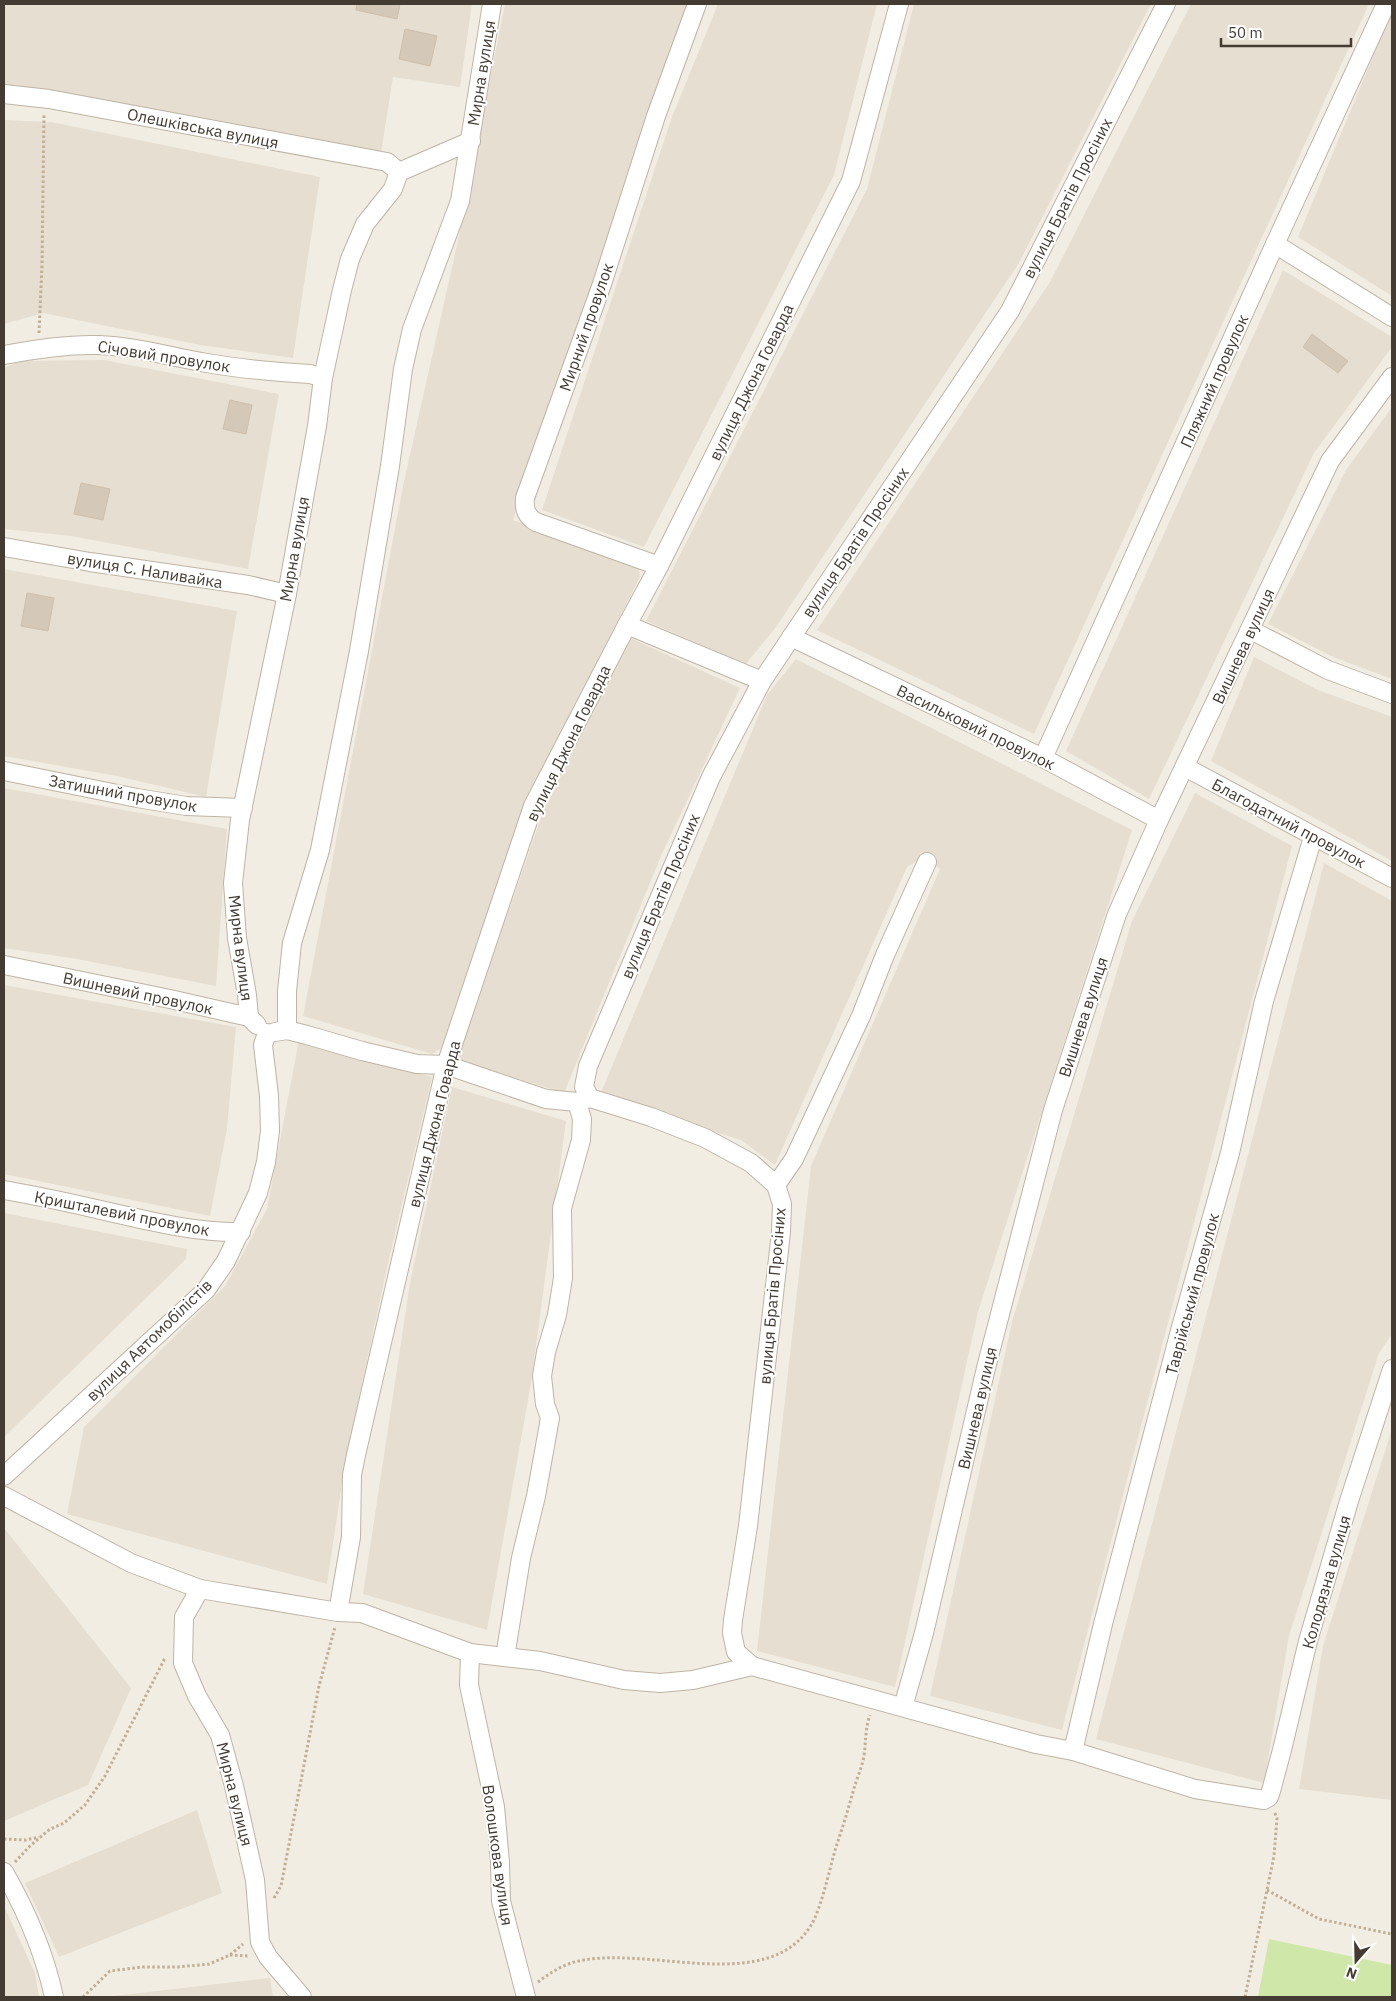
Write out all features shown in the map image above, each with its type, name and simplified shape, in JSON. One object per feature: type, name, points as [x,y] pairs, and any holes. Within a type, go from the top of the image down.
[{"type":"street","name":"Мирна вулиця","points":[[287,1030],[287,991],[292,942],[320,850],[355,670],[390,466],[403,369],[412,330],[460,201],[492,4]]},
{"type":"street","name":"Мирний провулок","points":[[659,566],[536,522],[529,518],[524,506],[525,498],[602,284],[656,116],[697,4]]},
{"type":"street","name":"вулиця Джона Говарда","points":[[338,1612],[351,1537],[352,1475],[446,1065],[533,806],[626,624],[659,566],[851,181],[899,4]]},
{"type":"street","name":"вулиця Братів Просіних","points":[[505,1657],[521,1558],[538,1487],[550,1418],[545,1404],[542,1376],[546,1352],[557,1315],[563,1278],[562,1208],[581,1140],[584,1087],[588,1066],[711,777],[762,681],[1010,311],[1166,4]]},
{"type":"street","name":"Пляжний провулок","points":[[1043,758],[1275,244],[1386,4]]},
{"type":"street","name":"Олешківська вулиця","points":[[4,94],[44,99],[387,162],[399,172]]},
{"type":"street","name":"Мирна вулиця","points":[[249,1018],[237,938],[233,883],[243,808],[287,594],[317,426],[323,378],[350,259],[364,224],[393,189],[399,172],[471,141]]},
{"type":"street","points":[[1275,244],[1392,317]]},
{"type":"street","name":"Січовий провулок","points":[[4,355],[71,345],[100,345],[140,350],[208,363],[310,374],[323,378]]},
{"type":"street","name":"Вишнева вулиця","points":[[903,1707],[924,1633],[986,1368],[1053,1110],[1116,914],[1330,461],[1392,377]]},
{"type":"street","name":"вулиця С. Наливайка","points":[[4,547],[90,562],[248,585],[287,594]]},
{"type":"street","points":[[626,624],[762,681]]},
{"type":"street","points":[[1251,630],[1328,670],[1392,694]]},
{"type":"street","name":"Васильковий провулок","points":[[791,637],[1043,758],[1159,820]]},
{"type":"street","name":"Благодатний провулок","points":[[1185,767],[1392,878]]},
{"type":"street","name":"Затишний провулок","points":[[4,772],[186,806],[243,808]]},
{"type":"street","name":"Таврійський провулок","points":[[1073,1751],[1103,1624],[1181,1327],[1230,1153],[1264,1001],[1313,837]]},
{"type":"street","name":"вулиця Братів Просіних","points":[[752,1666],[736,1652],[732,1633],[732,1620],[748,1526],[781,1232],[782,1204],[776,1185],[794,1159],[861,1016],[927,862]]},
{"type":"street","name":"Вишневий провулок","points":[[4,966],[170,999],[249,1018],[267,1034]]},
{"type":"street","points":[[267,1034],[287,1030],[417,1064],[446,1065],[546,1099],[584,1100],[651,1117],[706,1138],[751,1163],[776,1185]]},
{"type":"street","name":"вулиця Автомобілістів","points":[[4,1476],[206,1290],[226,1261],[258,1193],[270,1131],[269,1096],[263,1044],[267,1034]]},
{"type":"street","name":"Кришталевий провулок","points":[[4,1190],[158,1223],[217,1232],[241,1232]]},
{"type":"street","name":"Колодязна вулиця","points":[[1269,1797],[1308,1641],[1349,1501],[1392,1369]]},
{"type":"street","points":[[4,1496],[131,1563],[200,1589],[338,1612],[362,1613],[470,1653],[540,1661],[624,1680],[660,1683],[692,1680],[752,1666],[1036,1744],[1073,1751],[1195,1789],[1257,1800],[1264,1800],[1269,1797]]},
{"type":"street","name":"Мирна вулиця","points":[[200,1589],[184,1617],[182,1663],[197,1696],[220,1735],[234,1786],[255,1880],[260,1942],[268,1957],[302,1997]]},
{"type":"street","name":"Волошкова вулиця","points":[[470,1653],[468,1685],[495,1807],[501,1901],[525,1994]]},
{"type":"street","points":[[7,1877],[38,1939],[48,1969],[54,1997]]},
{"type":"path","points":[[38,349],[43,218],[44,99]]},
{"type":"path","points":[[272,1903],[281,1886],[319,1686],[338,1612]]},
{"type":"path","points":[[7,1877],[16,1860],[40,1837],[64,1823],[85,1805],[105,1776],[168,1652]]},
{"type":"path","points":[[525,1994],[547,1975],[571,1963],[599,1959],[718,1969],[752,1966],[777,1959],[798,1944],[813,1921],[823,1893],[864,1757],[865,1729],[872,1709],[879,1702]]},
{"type":"path","points":[[1245,1997],[1274,1856],[1277,1818],[1269,1797]]},
{"type":"path","points":[[4,1838],[26,1840],[40,1837]]},
{"type":"path","points":[[1267,1890],[1319,1919],[1392,1934]]},
{"type":"path","points":[[84,1997],[110,1971],[142,1967],[209,1964],[230,1955],[251,1938],[258,1927]]},
{"type":"shaded area","points":[[4,4],[472,4],[460,87],[393,77],[381,153],[4,85]]},
{"type":"shaded area","points":[[505,4],[689,4],[513,520],[638,565],[640,577],[523,810],[441,1048],[432,1054],[303,1016],[403,486],[459,236]]},
{"type":"shaded area","points":[[718,4],[877,4],[834,175],[644,547],[542,510],[672,117]]},
{"type":"shaded area","points":[[914,4],[1151,4],[1019,263],[776,627],[746,664],[646,621],[867,189]]},
{"type":"shaded area","points":[[1191,4],[1369,4],[1034,734],[817,630],[1050,282]]},
{"type":"shaded area","points":[[1392,11],[1392,296],[1298,237]]},
{"type":"shaded area","points":[[4,120],[51,122],[320,177],[293,358],[200,345],[43,313],[4,324]]},
{"type":"shaded area","points":[[1283,270],[1392,337],[1392,347],[1314,453],[1149,799],[1066,751]]},
{"type":"shaded area","points":[[104,360],[279,394],[248,569],[71,536],[4,529],[4,368],[21,361]]},
{"type":"shaded area","points":[[1392,407],[1392,679],[1333,657],[1268,624],[1346,470]]},
{"type":"shaded area","points":[[4,569],[237,611],[206,797],[117,776],[4,756]]},
{"type":"shaded area","points":[[630,638],[740,688],[661,856],[564,1093],[457,1060],[545,806]]},
{"type":"shaded area","points":[[1254,657],[1318,690],[1392,717],[1392,861],[1211,761]]},
{"type":"shaded area","points":[[796,659],[1132,830],[978,1312],[895,1687],[757,1651],[811,1166],[940,869],[924,857],[907,867],[775,1165],[741,1140],[600,1095],[767,695]]},
{"type":"shaded area","points":[[4,788],[227,829],[216,986],[77,959],[4,948]]},
{"type":"shaded area","points":[[1195,793],[1292,846],[1062,1730],[930,1696],[1012,1322],[1132,921]]},
{"type":"shaded area","points":[[1324,863],[1392,901],[1392,1334],[1379,1353],[1289,1636],[1264,1783],[1096,1739]]},
{"type":"shaded area","points":[[4,985],[236,1027],[227,1129],[210,1216],[4,1174]]},
{"type":"shaded area","points":[[299,1040],[432,1077],[386,1272],[345,1463],[327,1584],[67,1514],[84,1427],[225,1286],[267,1209]]},
{"type":"shaded area","points":[[452,1087],[566,1121],[531,1383],[487,1630],[363,1594],[410,1283]]},
{"type":"shaded area","points":[[4,1213],[187,1249],[186,1259],[4,1437]]},
{"type":"shaded area","points":[[1392,1429],[1392,1800],[1299,1789],[1323,1646]]},
{"type":"shaded area","points":[[4,1528],[131,1688],[88,1785],[4,1821]]},
{"type":"shaded area","points":[[197,1810],[222,1893],[59,1957],[25,1883]]},
{"type":"shaded area","points":[[4,1906],[35,1973],[39,1997],[4,1997]]},
{"type":"shaded area","points":[[270,1978],[273,1997],[105,1997]]},
{"type":"green space","points":[[1269,1939],[1392,1965],[1392,1997],[1258,1997]]},
{"type":"building","points":[[357,4],[400,4],[397,19],[356,10]]},
{"type":"building","points":[[405,29],[437,36],[430,66],[399,59]]},
{"type":"building","points":[[1312,334],[1348,361],[1338,373],[1303,347]]},
{"type":"building","points":[[230,400],[252,405],[246,434],[223,429]]},
{"type":"building","points":[[81,483],[110,489],[103,520],[74,514]]},
{"type":"building","points":[[27,593],[54,598],[48,631],[21,626]]}]
